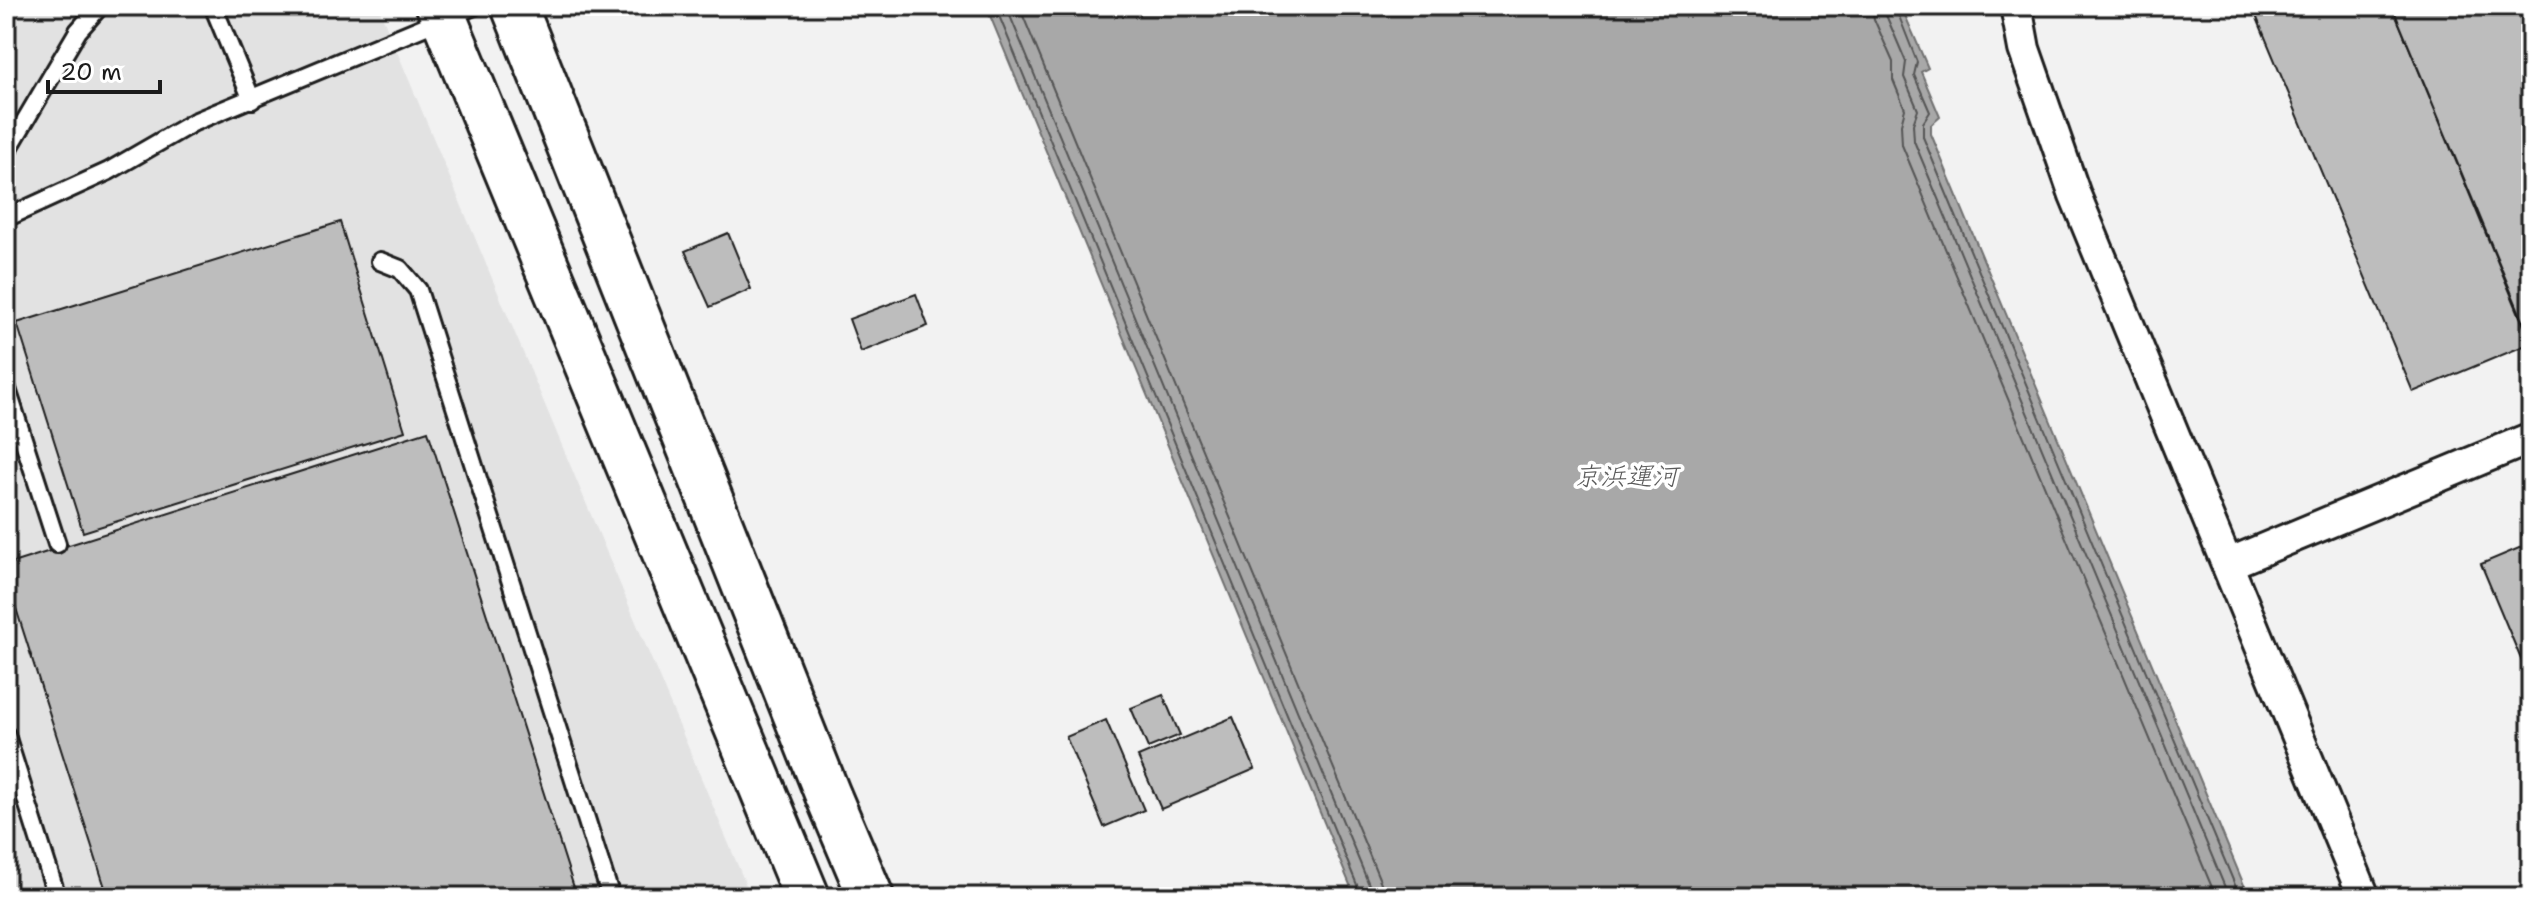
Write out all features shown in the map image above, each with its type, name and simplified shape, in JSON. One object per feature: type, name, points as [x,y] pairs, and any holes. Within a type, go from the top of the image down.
[{"type":"street","points":[[514,6],[821,779],[871,897]]},
{"type":"street","points":[[2016,6],[2024,49],[2075,195],[2364,897]]},
{"type":"street","points":[[452,10],[807,897]]},
{"type":"street","points":[[2228,564],[2531,438]]},
{"type":"lane","points":[[6,153],[78,31],[100,6]]},
{"type":"lane","points":[[216,9],[252,100]]},
{"type":"lane","points":[[6,218],[109,171],[194,122],[252,100],[452,10]]},
{"type":"lane","points":[[380,261],[400,269],[418,290],[422,301],[611,897]]},
{"type":"lane","points":[[6,386],[57,544]]},
{"type":"lane","points":[[6,735],[57,897]]},
{"type":"shaded area","points":[[6,6],[378,6],[751,897],[9,897],[6,886]]},
{"type":"water","name":"京浜運河","points":[[986,6],[1901,6],[1928,68],[1921,72],[1940,117],[1931,125],[1931,134],[2249,897],[1355,897]]},
{"type":"building","points":[[2252,6],[2392,6],[2531,343],[2413,392]]},
{"type":"building","points":[[2392,6],[2531,6],[2531,321],[2524,323]]},
{"type":"building","points":[[340,222],[405,431],[83,532],[17,323]]},
{"type":"building","points":[[728,233],[751,289],[710,307],[685,251]]},
{"type":"building","points":[[916,294],[928,326],[861,352],[849,319]]},
{"type":"building","points":[[428,431],[577,897],[108,897],[6,577],[6,565]]},
{"type":"building","points":[[2531,543],[2531,683],[2481,564]]},
{"type":"building","points":[[1163,695],[1180,735],[1148,748],[1131,708]]},
{"type":"building","points":[[1233,717],[1255,769],[1161,809],[1138,757]]},
{"type":"building","points":[[1106,720],[1144,810],[1104,827],[1066,737]]}]
